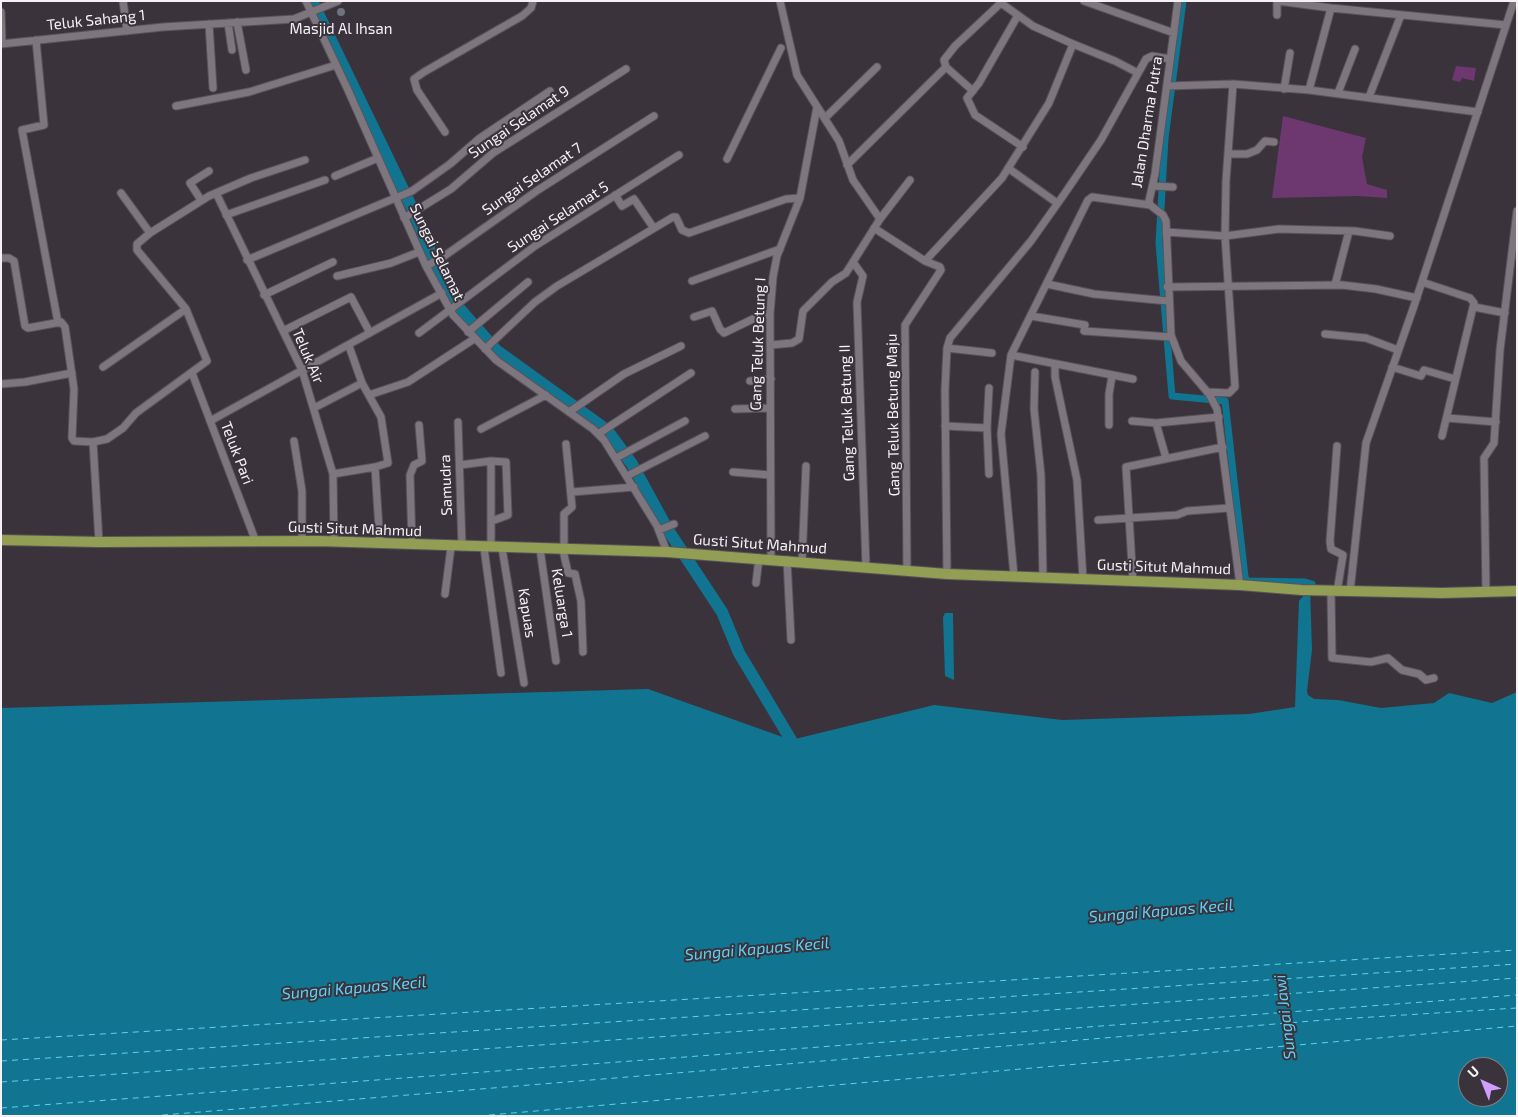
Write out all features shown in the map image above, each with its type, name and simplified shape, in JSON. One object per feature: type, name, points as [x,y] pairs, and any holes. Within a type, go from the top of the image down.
[{"type":"highway","name":"Gusti Situt Mahmud","points":[[1,540],[334,542],[670,552],[771,558],[947,574],[1240,585],[1330,592],[1517,592]]},
{"type":"street","points":[[123,1],[126,31]]},
{"type":"street","name":"Sungai Selamat","points":[[306,1],[378,158],[399,196],[420,252],[429,265],[442,293],[452,308],[473,328],[474,339],[486,347],[496,360],[546,395],[603,431],[630,475],[634,487],[667,528],[670,552]]},
{"type":"street","name":"Teluk Sahang 1","points":[[2,44],[126,31],[294,19],[338,1]]},
{"type":"street","points":[[444,132],[417,90],[414,79],[529,12],[533,1]]},
{"type":"street","points":[[780,1],[797,75],[839,141],[853,180],[880,218]]},
{"type":"street","points":[[1084,1],[1174,33]]},
{"type":"street","name":"Jalan Dharma Putra","points":[[1178,1],[1170,59],[1171,86],[1159,187],[1149,199],[1150,205],[1160,213],[1166,232],[1167,337],[1181,360],[1208,393],[1217,409],[1219,417],[1240,585]]},
{"type":"street","points":[[1277,16],[1278,1],[1330,8],[1506,25]]},
{"type":"street","points":[[1350,592],[1366,443],[1417,298],[1514,1]]},
{"type":"street","points":[[973,91],[946,67],[944,60],[948,53],[1002,2],[1018,17],[1138,73]]},
{"type":"street","points":[[1309,90],[1330,8]]},
{"type":"street","points":[[1,12],[2,44]]},
{"type":"street","points":[[1369,96],[1401,15]]},
{"type":"street","points":[[1018,17],[968,99],[975,115],[1023,147]]},
{"type":"street","points":[[237,22],[246,70]]},
{"type":"street","points":[[228,23],[232,50]]},
{"type":"street","points":[[209,24],[213,88]]},
{"type":"street","points":[[36,40],[44,125],[22,130],[58,322]]},
{"type":"street","points":[[874,228],[925,261],[1008,168],[1023,147],[1049,102],[1073,44]]},
{"type":"street","points":[[726,159],[778,47],[790,50]]},
{"type":"street","points":[[1338,93],[1355,49]]},
{"type":"street","points":[[1284,89],[1290,53]]},
{"type":"street","points":[[947,574],[946,348],[953,333],[1031,241],[1058,203],[1101,140],[1138,73],[1150,56],[1170,59]]},
{"type":"street","points":[[176,106],[249,92],[336,65]]},
{"type":"street","points":[[825,118],[877,67]]},
{"type":"street","points":[[847,164],[946,67]]},
{"type":"street","name":"Sungai Selamat 9","points":[[408,216],[451,189],[493,153],[626,69]]},
{"type":"street","points":[[1171,86],[1233,84],[1309,90],[1369,96],[1478,112]]},
{"type":"street","points":[[1208,393],[1229,392],[1235,387],[1230,286],[1225,236],[1233,84]]},
{"type":"street","points":[[247,260],[412,191],[442,170],[480,138],[550,92]]},
{"type":"street","name":"Gang Teluk Betung I","points":[[771,558],[770,314],[773,277],[780,250],[800,198],[817,107]]},
{"type":"street","name":"Sungai Selamat 7","points":[[429,265],[538,190],[654,116]]},
{"type":"street","points":[[1228,154],[1247,154],[1257,150],[1265,141],[1274,142]]},
{"type":"street","name":"Sungai Selamat 5","points":[[419,333],[535,246],[679,155]]},
{"type":"street","points":[[335,176],[378,158]]},
{"type":"street","points":[[1,258],[9,258],[14,262],[25,326],[28,328],[58,322],[64,323],[75,400],[72,440],[94,442],[107,439],[123,428],[136,414],[207,361],[186,309],[137,250],[137,244],[150,233],[201,200],[251,178],[306,160]]},
{"type":"street","points":[[1008,168],[1058,203]]},
{"type":"street","points":[[201,200],[190,183],[209,171]]},
{"type":"street","points":[[226,216],[325,180]]},
{"type":"street","points":[[771,345],[792,343],[800,339],[803,312],[832,282],[846,273],[880,218],[910,180]]},
{"type":"street","points":[[1159,187],[1173,186]]},
{"type":"street","points":[[121,193],[150,233]]},
{"type":"street","name":"Teluk Air","points":[[216,193],[302,370],[333,474],[334,542]]},
{"type":"street","points":[[615,195],[622,206],[634,199],[653,227]]},
{"type":"street","points":[[486,347],[535,302],[557,286],[674,216],[682,230],[689,233],[786,199],[800,198]]},
{"type":"street","points":[[1014,576],[1002,434],[1011,356],[1090,198],[1150,205]]},
{"type":"street","points":[[1486,592],[1484,458],[1494,444],[1505,313],[1517,211]]},
{"type":"street","points":[[1166,232],[1225,236],[1279,229],[1349,231],[1390,236]]},
{"type":"street","points":[[1335,285],[1349,231]]},
{"type":"street","points":[[692,281],[780,250]]},
{"type":"street","points":[[337,276],[391,262],[420,252]]},
{"type":"street","name":"Gang Teluk Betung Maju","points":[[907,570],[905,326],[941,270],[940,267],[925,261]]},
{"type":"street","points":[[264,295],[333,262]]},
{"type":"street","name":"Gang Teluk Betung II","points":[[853,262],[863,276],[857,302],[866,567]]},
{"type":"street","points":[[473,328],[528,282]]},
{"type":"street","points":[[1422,282],[1470,298],[1474,307],[1442,436]]},
{"type":"street","points":[[1046,284],[1094,294],[1168,301]]},
{"type":"street","points":[[1167,287],[1335,285],[1376,289],[1417,298]]},
{"type":"street","points":[[1508,285],[1517,286]]},
{"type":"street","points":[[210,421],[442,293]]},
{"type":"street","points":[[283,332],[352,297],[370,333]]},
{"type":"street","points":[[1474,307],[1505,313]]},
{"type":"street","points":[[103,368],[186,309]]},
{"type":"street","points":[[694,318],[712,311],[720,329],[724,333],[759,316],[770,314]]},
{"type":"street","points":[[1031,316],[1085,325],[1084,331],[1167,337]]},
{"type":"street","points":[[1325,334],[1366,338],[1398,350]]},
{"type":"street","points":[[368,395],[408,382],[474,339]]},
{"type":"street","points":[[333,474],[375,467],[387,464],[388,461],[381,418],[362,383],[349,346]]},
{"type":"street","points":[[571,411],[624,374],[681,346]]},
{"type":"street","points":[[946,348],[992,353]]},
{"type":"street","points":[[1011,356],[1133,379]]},
{"type":"street","points":[[1055,364],[1055,377],[1077,480],[1083,580]]},
{"type":"street","points":[[1392,367],[1421,376],[1424,370],[1455,379]]},
{"type":"street","points":[[1035,372],[1034,409],[1041,475],[1043,578]]},
{"type":"street","points":[[1,384],[25,382],[72,373]]},
{"type":"street","name":"Teluk Pari","points":[[192,373],[256,542]]},
{"type":"street","points":[[603,431],[691,373]]},
{"type":"street","points":[[1109,425],[1109,394],[1112,376]]},
{"type":"street","points":[[750,381],[771,379]]},
{"type":"street","points":[[314,408],[362,383]]},
{"type":"street","points":[[989,388],[987,428],[989,474]]},
{"type":"street","points":[[481,429],[546,395]]},
{"type":"street","points":[[735,409],[770,408]]},
{"type":"street","points":[[1132,421],[1156,423],[1219,417]]},
{"type":"street","points":[[1447,418],[1496,422]]},
{"type":"street","points":[[618,457],[685,421]]},
{"type":"street","name":"Samudra","points":[[445,594],[456,547],[460,465],[458,422]]},
{"type":"street","points":[[1156,423],[1166,458]]},
{"type":"street","points":[[412,545],[410,475],[414,465],[422,461],[419,425]]},
{"type":"street","points":[[945,426],[987,428]]},
{"type":"street","points":[[630,475],[705,436]]},
{"type":"street","points":[[294,441],[302,491],[302,542]]},
{"type":"street","points":[[94,442],[99,542]]},
{"type":"street","points":[[566,444],[572,508],[564,514],[564,550],[568,573],[575,574],[581,601],[583,652]]},
{"type":"street","points":[[1337,446],[1330,542],[1331,549],[1343,555],[1330,592],[1332,658],[1371,662],[1388,658],[1402,670],[1419,674],[1426,680],[1434,678]]},
{"type":"street","points":[[1133,582],[1126,467],[1223,447]]},
{"type":"street","points":[[491,461],[492,548],[501,673]]},
{"type":"street","points":[[460,465],[491,461],[506,462],[508,514],[506,517],[492,521]]},
{"type":"street","points":[[802,561],[806,466]]},
{"type":"street","points":[[375,467],[380,544]]},
{"type":"street","points":[[732,472],[770,475]]},
{"type":"street","points":[[572,492],[634,487]]},
{"type":"street","points":[[1098,520],[1177,515],[1187,511],[1229,508]]},
{"type":"street","name":"Kapuas","points":[[492,548],[524,683]]},
{"type":"street","name":"Keluarga 1","points":[[540,549],[556,661]]},
{"type":"street","points":[[756,583],[759,558]]},
{"type":"street","points":[[787,560],[791,640]]},
{"type":"shaded area","points":[[1456,66],[1476,68],[1474,81],[1462,78],[1460,82],[1452,80]]},
{"type":"shaded area","points":[[1283,116],[1366,138],[1362,157],[1367,184],[1387,190],[1387,198],[1359,196],[1272,198]]},
{"type":"water","points":[[1310,588],[1312,650],[1307,691],[1308,695],[1314,699],[1338,700],[1381,708],[1434,703],[1449,693],[1492,703],[1517,692],[1517,1116],[1,1116],[1,708],[648,689],[791,740],[934,705],[1062,720],[1249,714],[1295,707],[1299,601]]},
{"type":"water","points":[[945,613],[953,613],[954,680],[945,676],[943,617]]},
{"type":"waterway","points":[[312,1],[413,210],[436,265],[458,307],[496,350],[607,430],[632,464],[668,530],[722,612],[739,653],[791,740]]},
{"type":"waterway","points":[[1183,1],[1165,138],[1159,243],[1172,396],[1225,401],[1247,581],[1305,582],[1312,584],[1310,588]]},
{"type":"ferry route","points":[[1,1040],[1517,950]]},
{"type":"ferry route","points":[[1,1061],[1517,964]]},
{"type":"ferry route","points":[[1,1082],[1517,978]]},
{"type":"ferry route","points":[[1,1108],[1517,995]]},
{"type":"ferry route","points":[[151,1116],[1324,1020],[1517,1008]]},
{"type":"ferry route","points":[[478,1116],[1517,1026]]},
{"type":"place","name":"Masjid Al Ihsan","points":[[341,12]]},
{"type":"water label","name":"Sungai Kapuas Kecil","points":[[1161,911]]},
{"type":"water label","name":"Sungai Kapuas Kecil","points":[[757,949]]},
{"type":"water label","name":"Sungai Kapuas Kecil","points":[[354,988]]},
{"type":"water label","name":"Sungai Jawi","points":[[1285,1017]]}]
